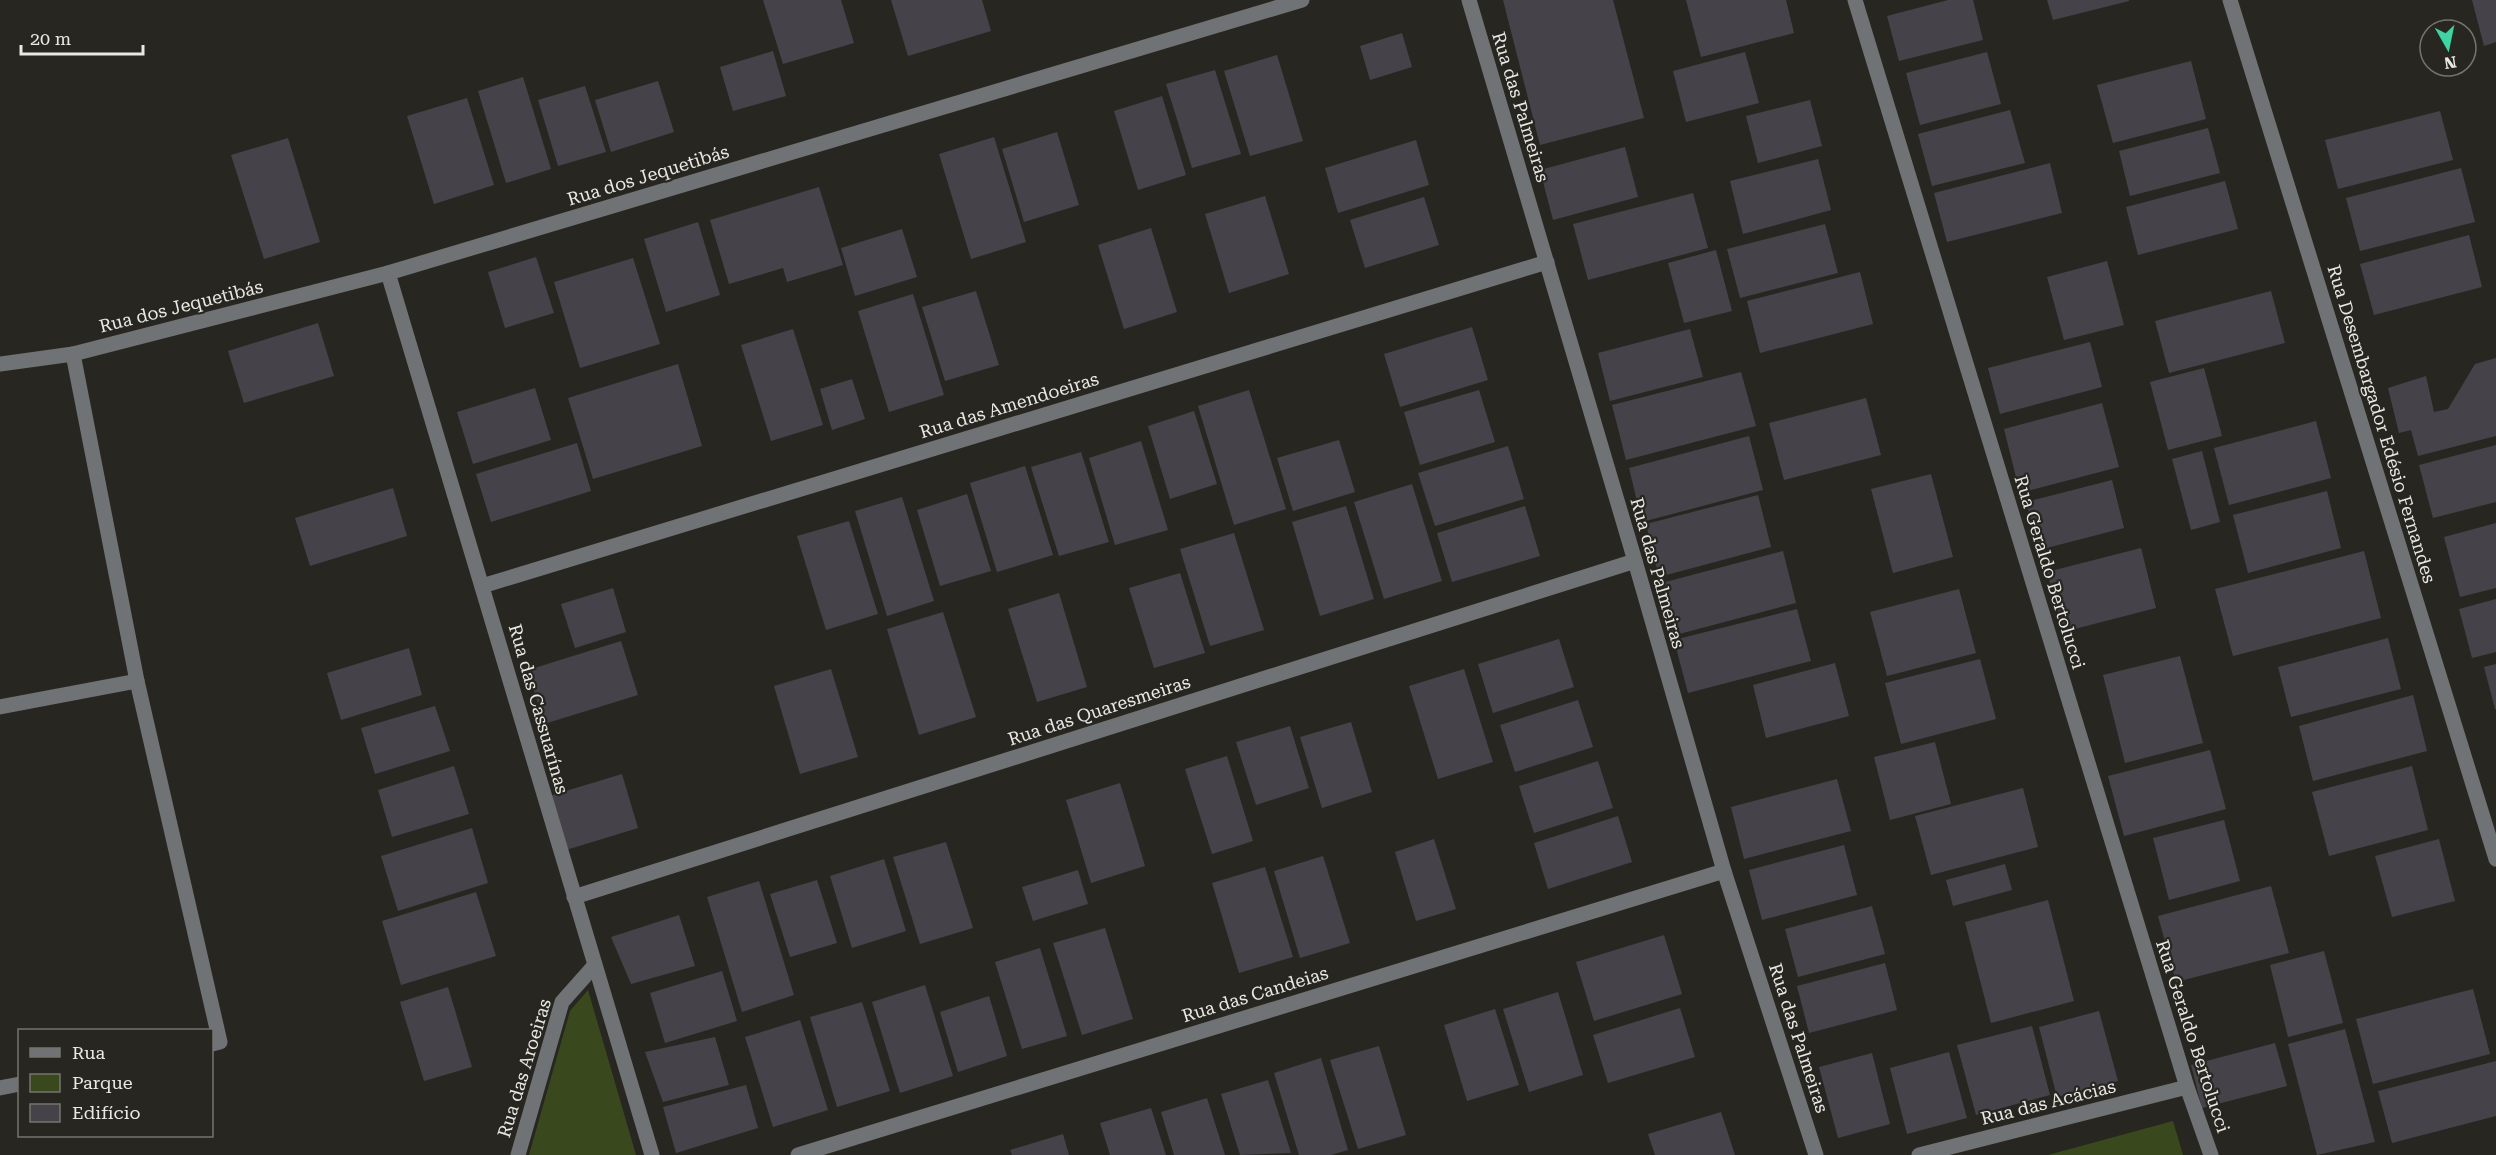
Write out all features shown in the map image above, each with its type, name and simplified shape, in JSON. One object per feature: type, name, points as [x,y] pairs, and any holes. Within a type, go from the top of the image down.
[{"type":"street","name":"Rua dos Jequetibás","points":[[0,364],[73,354],[388,273],[1302,0]]},
{"type":"street","name":"Rua das Palmeiras","points":[[1469,0],[1724,871],[1816,1155]]},
{"type":"street","name":"Rua Geraldo Bertolucci","points":[[1855,0],[2187,1087],[2211,1155]]},
{"type":"street","name":"Rua Desembargador Edésio Fernandes","points":[[2230,0],[2496,859]]},
{"type":"street","name":"Rua das Amendoeiras","points":[[482,586],[1547,262]]},
{"type":"street","name":"Rua das Cassuarínas","points":[[388,273],[652,1155]]},
{"type":"street","points":[[73,354],[137,681],[220,1042],[213,1044]]},
{"type":"street","name":"Rua das Quaresmeiras","points":[[574,897],[1635,561]]},
{"type":"street","points":[[0,707],[137,681]]},
{"type":"street","name":"Rua das Candeias","points":[[798,1155],[1724,871]]},
{"type":"street","name":"Rua das Aroeiras","points":[[518,1155],[562,1002],[594,966]]},
{"type":"street","points":[[0,1088],[18,1084]]},
{"type":"street","name":"Rua das Acácias","points":[[1920,1155],[2187,1087]]},
{"type":"green space","points":[[588,990],[636,1155],[529,1155],[570,1011]]},
{"type":"green space","points":[[2173,1121],[2183,1155],[2048,1155]]},
{"type":"building","points":[[763,0],[841,0],[854,43],[783,64]]},
{"type":"building","points":[[891,0],[982,0],[991,31],[908,56]]},
{"type":"building","points":[[1503,0],[1613,0],[1644,118],[1540,145]]},
{"type":"building","points":[[1686,0],[1786,0],[1794,33],[1701,57]]},
{"type":"building","points":[[1948,0],[1973,0],[1983,40],[1899,61],[1887,16]]},
{"type":"building","points":[[2047,0],[2129,0],[2129,1],[2053,20]]},
{"type":"building","points":[[2472,0],[2496,0],[2496,42],[2484,46]]},
{"type":"building","points":[[1402,33],[1412,67],[1370,80],[1360,46]]},
{"type":"building","points":[[773,51],[786,96],[733,111],[720,67]]},
{"type":"building","points":[[1745,52],[1759,103],[1686,122],[1673,71]]},
{"type":"building","points":[[1987,52],[2001,104],[1920,125],[1906,73]]},
{"type":"building","points":[[1277,55],[1303,141],[1250,156],[1224,71]]},
{"type":"building","points":[[2191,61],[2206,119],[2113,143],[2097,85]]},
{"type":"building","points":[[1215,70],[1241,154],[1192,168],[1166,84]]},
{"type":"building","points":[[523,77],[551,169],[506,183],[478,91]]},
{"type":"building","points":[[658,81],[674,132],[611,152],[595,100]]},
{"type":"building","points":[[585,86],[606,152],[558,166],[538,100]]},
{"type":"building","points":[[1162,96],[1186,175],[1138,190],[1114,111]]},
{"type":"building","points":[[467,98],[494,185],[434,204],[407,116]]},
{"type":"building","points":[[1810,100],[1822,146],[1758,163],[1746,116]]},
{"type":"building","points":[[2010,110],[2025,163],[1932,186],[1918,134]]},
{"type":"building","points":[[2440,111],[2453,160],[2338,189],[2325,140]]},
{"type":"building","points":[[2208,128],[2220,173],[2130,196],[2119,151]]},
{"type":"building","points":[[1057,132],[1079,205],[1024,222],[1002,149]]},
{"type":"building","points":[[994,137],[1026,242],[971,259],[939,154]]},
{"type":"building","points":[[288,138],[320,242],[264,259],[231,155]]},
{"type":"building","points":[[1416,140],[1429,185],[1338,213],[1325,168]]},
{"type":"building","points":[[1625,147],[1638,197],[1553,220],[1540,170]]},
{"type":"building","points":[[1818,159],[1831,210],[1743,234],[1730,181]]},
{"type":"building","points":[[2050,163],[2062,213],[1947,242],[1934,193]]},
{"type":"building","points":[[2461,168],[2475,222],[2360,251],[2346,198]]},
{"type":"building","points":[[2225,181],[2238,229],[2138,255],[2126,207]]},
{"type":"building","points":[[819,187],[843,265],[787,282],[783,268],[729,284],[710,220]]},
{"type":"building","points":[[1693,193],[1708,248],[1588,280],[1573,224]]},
{"type":"building","points":[[1265,196],[1289,274],[1229,293],[1205,214]]},
{"type":"building","points":[[1424,197],[1439,245],[1365,268],[1350,220]]},
{"type":"building","points":[[698,222],[720,295],[666,312],[644,239]]},
{"type":"building","points":[[1825,224],[1838,273],[1740,298],[1727,249]]},
{"type":"building","points":[[1151,228],[1177,312],[1124,329],[1098,245]]},
{"type":"building","points":[[902,229],[917,277],[855,296],[841,248]]},
{"type":"building","points":[[2469,235],[2482,287],[2374,315],[2360,264]]},
{"type":"building","points":[[1716,250],[1732,311],[1684,323],[1668,263]]},
{"type":"building","points":[[536,257],[554,313],[505,328],[488,272]]},
{"type":"building","points":[[633,258],[660,344],[580,368],[554,282]]},
{"type":"building","points":[[2107,261],[2124,325],[2064,340],[2047,277]]},
{"type":"building","points":[[1860,272],[1873,324],[1760,353],[1747,301]]},
{"type":"building","points":[[976,291],[999,365],[945,381],[922,307]]},
{"type":"building","points":[[2271,291],[2285,343],[2169,373],[2155,321]]},
{"type":"building","points":[[913,294],[944,395],[889,412],[858,311]]},
{"type":"building","points":[[318,323],[334,376],[244,403],[228,351]]},
{"type":"building","points":[[1472,327],[1488,380],[1400,407],[1384,354]]},
{"type":"building","points":[[793,329],[823,425],[771,441],[741,345]]},
{"type":"building","points":[[1690,329],[1703,377],[1610,401],[1598,353]]},
{"type":"building","points":[[2090,342],[2102,387],[2000,414],[1988,368]]},
{"type":"building","points":[[2496,358],[2496,436],[2418,456],[2411,430],[2399,433],[2388,388],[2426,376],[2434,412],[2448,409],[2475,364]]},
{"type":"building","points":[[678,364],[702,446],[593,479],[568,398]]},
{"type":"building","points":[[2204,368],[2222,436],[2168,450],[2150,382]]},
{"type":"building","points":[[1741,372],[1756,426],[1626,460],[1612,405]]},
{"type":"building","points":[[852,379],[865,419],[832,430],[820,389]]},
{"type":"building","points":[[535,388],[551,440],[473,464],[457,412]]},
{"type":"building","points":[[1249,390],[1286,509],[1234,525],[1198,406]]},
{"type":"building","points":[[1479,390],[1495,442],[1420,465],[1404,412]]},
{"type":"building","points":[[1866,398],[1881,455],[1784,480],[1769,423]]},
{"type":"building","points":[[2102,403],[2119,467],[2020,493],[2004,429]]},
{"type":"building","points":[[1194,411],[1217,484],[1170,499],[1148,426]]},
{"type":"building","points":[[2316,421],[2331,478],[2229,505],[2214,448]]},
{"type":"building","points":[[1749,436],[1763,490],[1642,522],[1629,468]]},
{"type":"building","points":[[1339,440],[1355,492],[1293,511],[1277,458]]},
{"type":"building","points":[[1141,441],[1168,530],[1115,545],[1089,458]]},
{"type":"building","points":[[577,443],[591,491],[491,522],[476,474]]},
{"type":"building","points":[[2496,445],[2496,502],[2433,518],[2419,465]]},
{"type":"building","points":[[1508,446],[1524,499],[1435,526],[1418,473]]},
{"type":"building","points":[[2202,451],[2220,522],[2191,530],[2172,459]]},
{"type":"building","points":[[1081,452],[1109,542],[1059,556],[1031,467]]},
{"type":"building","points":[[1025,466],[1053,555],[997,572],[970,483]]},
{"type":"building","points":[[1931,474],[1953,557],[1893,573],[1871,489]]},
{"type":"building","points":[[2112,480],[2124,528],[2039,550],[2026,502]]},
{"type":"building","points":[[1412,484],[1442,581],[1384,599],[1354,502]]},
{"type":"building","points":[[393,488],[407,536],[310,566],[295,518]]},
{"type":"building","points":[[2327,491],[2341,548],[2248,573],[2233,515]]},
{"type":"building","points":[[967,494],[991,571],[940,586],[917,510]]},
{"type":"building","points":[[1758,495],[1771,547],[1659,577],[1646,524]]},
{"type":"building","points":[[902,497],[934,601],[887,616],[855,511]]},
{"type":"building","points":[[1346,506],[1374,599],[1320,616],[1292,522]]},
{"type":"building","points":[[1525,506],[1540,556],[1452,582],[1437,533]]},
{"type":"building","points":[[849,521],[878,614],[826,630],[797,536]]},
{"type":"building","points":[[2496,523],[2496,588],[2460,597],[2444,537]]},
{"type":"building","points":[[1234,533],[1264,630],[1210,646],[1180,549]]},
{"type":"building","points":[[2141,548],[2156,608],[2063,632],[2047,572]]},
{"type":"building","points":[[1783,551],[1796,603],[1668,637],[1654,585]]},
{"type":"building","points":[[2364,551],[2381,618],[2233,656],[2215,589]]},
{"type":"building","points":[[1180,573],[1205,653],[1154,668],[1129,588]]},
{"type":"building","points":[[613,588],[626,632],[575,648],[561,604]]},
{"type":"building","points":[[1959,589],[1976,653],[1887,676],[1870,612]]},
{"type":"building","points":[[1059,593],[1087,687],[1037,702],[1008,609]]},
{"type":"building","points":[[2496,599],[2496,652],[2472,658],[2459,609]]},
{"type":"building","points":[[1797,609],[1811,661],[1688,693],[1674,640]]},
{"type":"building","points":[[943,612],[976,717],[919,735],[887,629]]},
{"type":"building","points":[[2388,638],[2401,689],[2291,717],[2278,667]]},
{"type":"building","points":[[1559,639],[1574,687],[1493,713],[1478,664]]},
{"type":"building","points":[[621,641],[638,695],[544,724],[528,670]]},
{"type":"building","points":[[409,648],[422,695],[341,720],[327,673]]},
{"type":"building","points":[[2180,656],[2203,743],[2125,763],[2103,675]]},
{"type":"building","points":[[1980,659],[1996,719],[1901,744],[1885,683]]},
{"type":"building","points":[[1835,663],[1849,716],[1766,738],[1753,685]]},
{"type":"building","points":[[2496,664],[2496,709],[2495,709],[2484,667]]},
{"type":"building","points":[[831,669],[858,757],[800,774],[774,686]]},
{"type":"building","points":[[1464,669],[1493,762],[1438,779],[1409,686]]},
{"type":"building","points":[[2413,695],[2427,751],[2313,781],[2299,726]]},
{"type":"building","points":[[1578,700],[1593,747],[1515,772],[1500,725]]},
{"type":"building","points":[[435,706],[450,751],[375,774],[361,728]]},
{"type":"building","points":[[1351,722],[1372,792],[1322,808],[1300,737]]},
{"type":"building","points":[[1290,726],[1309,788],[1256,805],[1236,742]]},
{"type":"building","points":[[1935,742],[1951,804],[1890,820],[1874,757]]},
{"type":"building","points":[[2210,750],[2226,809],[2124,836],[2108,776]]},
{"type":"building","points":[[1227,756],[1253,841],[1212,854],[1185,769]]},
{"type":"building","points":[[1598,761],[1613,808],[1534,833],[1519,786]]},
{"type":"building","points":[[454,766],[469,814],[392,837],[378,790]]},
{"type":"building","points":[[2412,766],[2428,830],[2329,856],[2312,792]]},
{"type":"building","points":[[622,774],[638,828],[563,851],[546,797]]},
{"type":"building","points":[[1837,779],[1851,831],[1744,859],[1731,807]]},
{"type":"building","points":[[1120,783],[1145,866],[1091,883],[1066,800]]},
{"type":"building","points":[[2023,788],[2038,847],[1931,875],[1915,816]]},
{"type":"building","points":[[1618,816],[1632,862],[1548,889],[1534,843]]},
{"type":"building","points":[[2224,820],[2240,881],[2169,900],[2153,838]]},
{"type":"building","points":[[472,828],[488,883],[398,911],[381,856]]},
{"type":"building","points":[[1434,839],[1456,909],[1416,921],[1395,852]]},
{"type":"building","points":[[2439,839],[2455,901],[2392,917],[2375,856]]},
{"type":"building","points":[[946,842],[973,928],[920,944],[893,857]]},
{"type":"building","points":[[1844,845],[1857,895],[1762,920],[1749,870]]},
{"type":"building","points":[[1323,856],[1350,943],[1300,958],[1274,871]]},
{"type":"building","points":[[884,859],[906,931],[852,948],[830,876]]},
{"type":"building","points":[[2005,864],[2012,890],[1953,906],[1946,880]]},
{"type":"building","points":[[1265,867],[1293,957],[1239,973],[1212,883]]},
{"type":"building","points":[[1078,870],[1088,904],[1033,921],[1022,887]]},
{"type":"building","points":[[817,880],[837,943],[790,957],[770,894]]},
{"type":"building","points":[[759,881],[794,995],[742,1012],[707,897]]},
{"type":"building","points":[[2271,886],[2289,953],[2176,982],[2158,916]]},
{"type":"building","points":[[476,892],[496,956],[401,985],[382,921]]},
{"type":"building","points":[[2048,900],[2074,1001],[1991,1023],[1965,922]]},
{"type":"building","points":[[1872,906],[1885,954],[1798,977],[1785,929]]},
{"type":"building","points":[[679,915],[695,966],[631,984],[611,937]]},
{"type":"building","points":[[1105,928],[1133,1019],[1082,1035],[1053,943]]},
{"type":"building","points":[[1664,935],[1682,994],[1594,1021],[1576,962]]},
{"type":"building","points":[[1040,948],[1067,1036],[1022,1049],[995,962]]},
{"type":"building","points":[[2324,951],[2343,1023],[2288,1037],[2270,965]]},
{"type":"building","points":[[1885,963],[1897,1010],[1809,1033],[1797,986]]},
{"type":"building","points":[[722,971],[737,1021],[665,1043],[650,993]]},
{"type":"building","points":[[925,985],[953,1076],[900,1093],[872,1002]]},
{"type":"building","points":[[448,987],[472,1067],[424,1081],[400,1002]]},
{"type":"building","points":[[2473,989],[2490,1054],[2373,1084],[2356,1019]]},
{"type":"building","points":[[1558,992],[1583,1075],[1529,1092],[1503,1009]]},
{"type":"building","points":[[989,996],[1007,1056],[958,1072],[940,1012]]},
{"type":"building","points":[[862,1002],[890,1091],[837,1107],[810,1017]]},
{"type":"building","points":[[1680,1008],[1695,1057],[1608,1083],[1593,1035]]},
{"type":"building","points":[[1495,1009],[1519,1085],[1467,1101],[1444,1025]]},
{"type":"building","points":[[2099,1011],[2118,1081],[2057,1097],[2039,1027]]},
{"type":"building","points":[[800,1020],[828,1110],[773,1127],[745,1037]]},
{"type":"building","points":[[2032,1026],[2050,1095],[1976,1115],[1957,1045]]},
{"type":"building","points":[[2345,1029],[2375,1142],[2317,1155],[2288,1044]]},
{"type":"building","points":[[715,1037],[729,1085],[663,1102],[645,1052]]},
{"type":"building","points":[[2275,1043],[2287,1086],[2202,1108],[2191,1065]]},
{"type":"building","points":[[1379,1046],[1406,1135],[1358,1149],[1330,1060]]},
{"type":"building","points":[[1949,1052],[1967,1118],[1907,1134],[1890,1068]]},
{"type":"building","points":[[1872,1053],[1890,1124],[1838,1138],[1819,1067]]},
{"type":"building","points":[[1321,1058],[1348,1150],[1331,1155],[1299,1155],[1274,1073]]},
{"type":"building","points":[[2496,1061],[2496,1116],[2392,1143],[2378,1091]]},
{"type":"building","points":[[1268,1080],[1291,1153],[1240,1155],[1221,1094]]},
{"type":"building","points":[[746,1085],[758,1128],[676,1153],[663,1107]]},
{"type":"building","points":[[1207,1098],[1225,1155],[1174,1155],[1161,1112]]},
{"type":"building","points":[[1151,1108],[1166,1155],[1110,1155],[1100,1123]]},
{"type":"building","points":[[1721,1112],[1735,1155],[1655,1155],[1648,1134]]},
{"type":"building","points":[[1063,1134],[1069,1155],[1012,1155],[1010,1150]]}]
